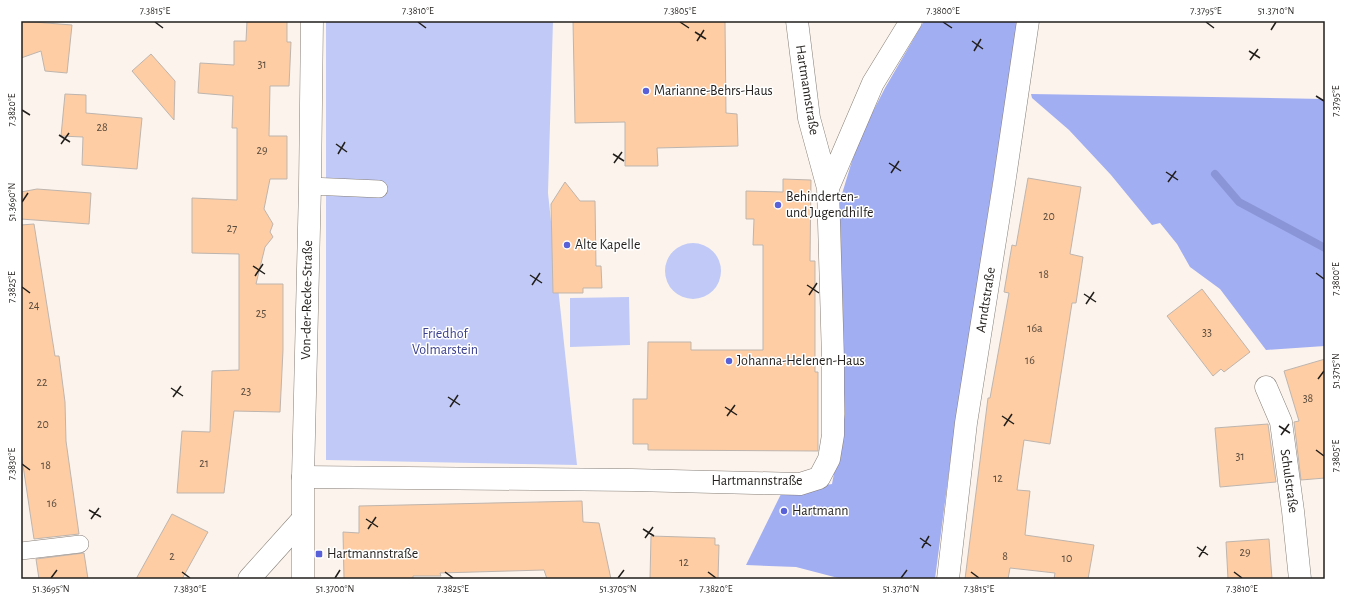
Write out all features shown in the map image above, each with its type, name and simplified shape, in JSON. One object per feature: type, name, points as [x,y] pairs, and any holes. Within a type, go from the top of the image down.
[{"type":"street","name":"Von-der-Recke-Straße","points":[[303,579],[302,520],[310,186],[312,21]]},
{"type":"street","name":"Hartmannstraße","points":[[303,477],[632,480],[800,484],[819,478],[829,459],[833,435],[833,360],[828,188],[809,118],[797,21]]},
{"type":"street","points":[[828,188],[873,83],[912,21]]},
{"type":"street","name":"Arndtstraße","points":[[948,579],[966,423],[1028,21]]},
{"type":"street","name":"Schulstraße","points":[[1266,387],[1280,422],[1293,511],[1300,579]]},
{"type":"street","points":[[249,579],[302,520]]},
{"type":"lane","points":[[310,186],[379,189]]},
{"type":"lane","points":[[21,551],[80,544]]},
{"type":"green space","name":"Friedhof Volmarstein","points":[[326,21],[553,21],[548,193],[577,465],[326,460]]},
{"type":"green space","points":[[688,243],[698,243],[713,251],[719,260],[721,271],[719,282],[713,291],[698,299],[688,299],[677,294],[670,287],[665,276],[665,266],[670,255],[677,248]]},
{"type":"green space","points":[[629,297],[630,345],[570,347],[570,298]]},
{"type":"shaded area","points":[[924,21],[1018,21],[954,433],[935,579],[842,579],[796,567],[746,565],[782,492],[832,484],[845,414],[837,243],[838,207],[863,131],[885,88]]},
{"type":"shaded area","points":[[1031,94],[1325,99],[1325,346],[1266,350],[1220,289],[1190,267],[1177,244],[1160,223],[1152,225],[1111,175],[1069,130],[1032,98]]},
{"type":"building","points":[[21,21],[72,25],[67,73],[45,71],[41,51],[21,58]]},
{"type":"building","points":[[247,21],[287,21],[287,42],[291,42],[289,86],[270,86],[269,136],[287,136],[287,179],[270,179],[264,209],[273,224],[270,232],[273,237],[265,247],[256,284],[283,284],[283,350],[280,412],[234,411],[224,493],[177,493],[182,431],[210,432],[212,371],[239,370],[239,254],[192,253],[192,198],[237,200],[237,128],[232,128],[233,96],[198,93],[200,63],[234,65],[234,41],[246,41]]},
{"type":"building","name":"Marianne-Behrs-Haus","points":[[573,21],[725,21],[726,113],[737,114],[738,146],[657,148],[658,166],[625,166],[625,122],[575,123]]},
{"type":"building","points":[[151,54],[175,81],[174,120],[132,71]]},
{"type":"building","points":[[65,94],[86,95],[86,113],[142,118],[137,169],[82,165],[83,137],[61,136]]},
{"type":"building","points":[[1028,178],[1081,187],[1070,254],[1083,257],[1076,303],[1072,303],[1050,444],[1024,440],[1017,490],[1030,491],[1025,535],[1094,545],[1088,579],[1054,579],[1055,573],[1010,568],[1008,579],[965,579],[988,398],[990,398],[1009,293],[1004,292],[1012,245],[1016,246]]},
{"type":"building","name":"Johanna-Helenen-Haus","points":[[783,179],[811,180],[810,261],[815,261],[815,372],[818,372],[818,451],[648,450],[648,444],[633,444],[633,399],[647,399],[648,342],[691,342],[691,350],[763,350],[763,245],[753,245],[754,219],[746,219],[746,191],[783,192]]},
{"type":"building","name":"Alte Kapelle","points":[[565,182],[580,201],[595,201],[596,266],[601,266],[602,288],[583,288],[583,293],[553,293],[551,204]]},
{"type":"building","points":[[37,189],[91,193],[89,224],[21,219],[21,192]]},
{"type":"building","points":[[34,224],[55,356],[59,356],[65,402],[66,441],[79,534],[34,539],[21,452],[21,225]]},
{"type":"building","points":[[1202,289],[1250,352],[1224,372],[1221,369],[1213,376],[1167,316]]},
{"type":"building","points":[[1325,359],[1325,478],[1301,480],[1294,422],[1299,421],[1284,371]]},
{"type":"building","points":[[1268,424],[1276,482],[1220,487],[1215,428]]},
{"type":"building","points":[[582,501],[583,522],[599,523],[611,579],[547,579],[544,570],[440,573],[441,576],[413,576],[413,579],[344,579],[343,532],[359,533],[359,506]]},
{"type":"building","points":[[172,514],[208,532],[182,579],[136,579]]},
{"type":"building","points":[[651,536],[715,538],[715,545],[719,545],[718,579],[650,579]]},
{"type":"building","points":[[1269,539],[1272,579],[1228,579],[1226,542]]},
{"type":"building","points":[[84,553],[88,579],[39,579],[36,559]]},
{"type":"waterway","points":[[1215,174],[1239,202],[1325,248]]},
{"type":"place","name":"Marianne-Behrs-Haus","points":[[646,91]]},
{"type":"place","name":"Behinderten- und Jugendhilfe","points":[[778,205]]},
{"type":"place","name":"Alte Kapelle","points":[[567,245]]},
{"type":"place","name":"Johanna-Helenen-Haus","points":[[729,361]]},
{"type":"place","name":"Hartmann","points":[[784,511]]},
{"type":"place","name":"Hartmannstraße","points":[[319,554]]}]
